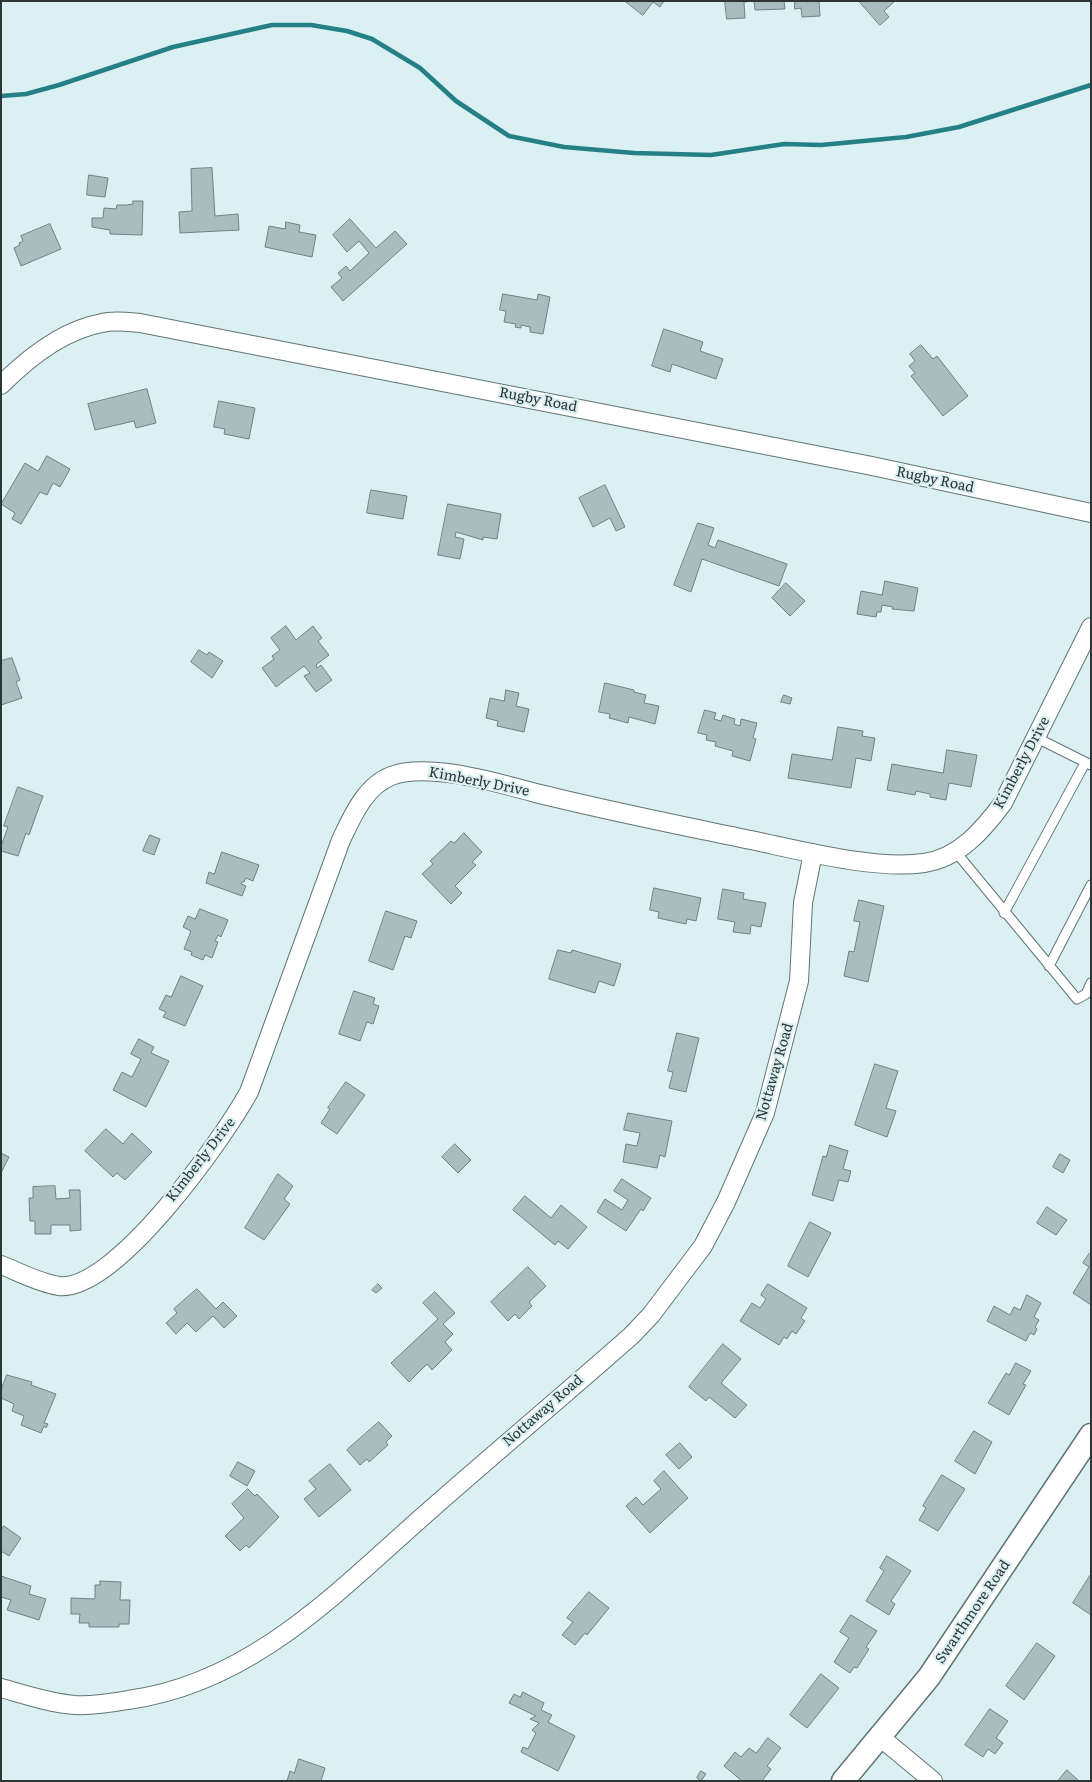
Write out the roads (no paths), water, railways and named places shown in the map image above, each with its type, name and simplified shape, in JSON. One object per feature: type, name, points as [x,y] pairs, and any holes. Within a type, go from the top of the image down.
[{"type":"street","name":"Rugby Road","points":[[1,385],[21,365],[72,334],[100,323],[140,322],[864,465],[1091,513]]},
{"type":"street","name":"Kimberly Drive","points":[[1,1265],[59,1286],[82,1282],[113,1262],[149,1226],[206,1159],[231,1123],[248,1092],[341,840],[357,807],[374,787],[388,777],[403,772],[426,770],[503,785],[602,809],[812,853],[884,863],[925,863],[955,852],[968,844],[990,822],[1003,803],[1037,738],[1091,627]]},
{"type":"street","name":"Nottaway Road","points":[[1,1688],[53,1702],[77,1705],[144,1698],[186,1688],[266,1649],[346,1584],[631,1336],[651,1315],[703,1246],[748,1154],[765,1113],[799,981],[803,903],[812,853]]},
{"type":"street","name":"Swarthmore Road","points":[[844,1781],[929,1677],[1091,1435]]},
{"type":"street","points":[[880,1737],[933,1781]]},
{"type":"lane","points":[[1004,913],[1088,764],[1037,738]]},
{"type":"lane","points":[[955,852],[1077,999],[1086,994],[1091,983]]},
{"type":"lane","points":[[1049,966],[1091,885]]},
{"type":"waterway","points":[[1,96],[26,94],[173,47],[272,25],[311,25],[347,31],[372,39],[420,68],[456,101],[509,136],[564,147],[634,153],[711,155],[784,144],[821,145],[906,137],[959,127],[1091,85]]}]
